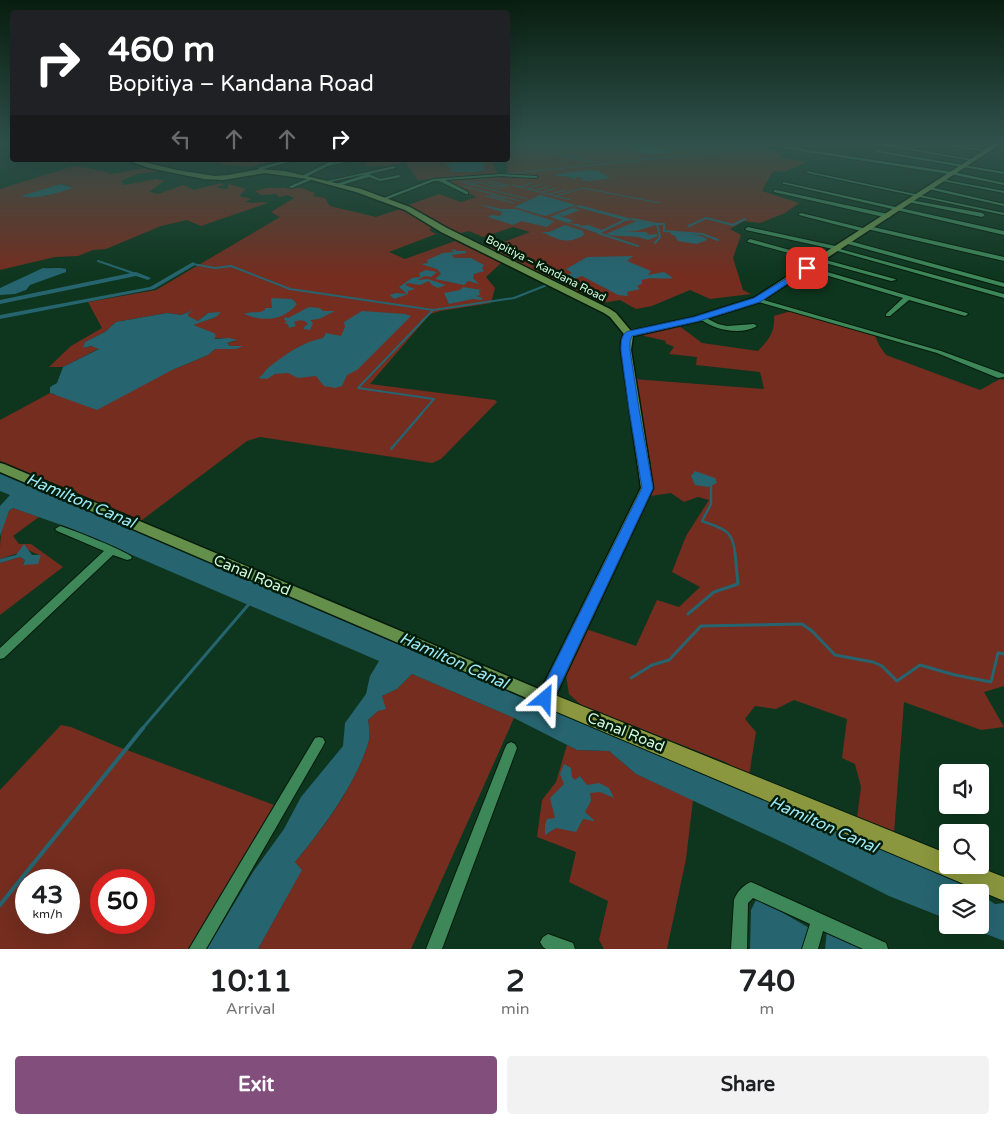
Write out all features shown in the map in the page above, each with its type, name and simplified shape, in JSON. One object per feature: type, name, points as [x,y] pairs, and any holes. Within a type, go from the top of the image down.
[{"type":"main road","name":"Bopitiya – Kandana Road","points":[[345,187],[383,200],[432,221],[444,230],[607,311],[613,315],[629,334]]},
{"type":"main road","points":[[545,699],[648,488],[626,350],[626,341],[629,334],[702,318],[757,300],[930,188]]},
{"type":"main road","name":"Canal Road","points":[[0,467],[545,699],[1004,889]]},
{"type":"street","points":[[383,200],[413,187]]},
{"type":"street","points":[[456,187],[466,192]]},
{"type":"street","points":[[804,187],[1004,233]]},
{"type":"street","points":[[881,187],[1004,214]]},
{"type":"street","points":[[980,187],[1004,192]]},
{"type":"street","points":[[930,188],[1004,205]]},
{"type":"street","points":[[776,191],[888,216]]},
{"type":"street","points":[[910,201],[982,215]]},
{"type":"street","points":[[801,214],[1004,259]]},
{"type":"street","points":[[748,229],[837,249],[1004,296]]},
{"type":"street","points":[[750,241],[893,280]]},
{"type":"street","points":[[846,242],[1004,285]]},
{"type":"street","points":[[807,268],[965,314]]},
{"type":"street","points":[[888,315],[907,298]]},
{"type":"street","points":[[757,300],[939,352],[1000,376]]},
{"type":"street","points":[[702,318],[713,325],[730,330],[754,326]]},
{"type":"street","points":[[60,529],[127,557]]},
{"type":"street","points":[[0,655],[112,550]]},
{"type":"street","points":[[197,949],[319,742]]},
{"type":"street","points":[[434,949],[511,748]]},
{"type":"street","points":[[739,949],[741,900],[751,889],[880,949]]},
{"type":"street","points":[[810,949],[819,920]]},
{"type":"street","points":[[548,942],[567,949]]},
{"type":"shaded area","points":[[6,187],[50,187],[22,196],[46,196],[71,187],[155,187],[149,192],[158,194],[177,187],[188,187],[194,190],[204,187],[227,189],[228,187],[240,187],[246,189],[239,196],[251,199],[245,202],[268,203],[201,226],[187,220],[161,226],[106,249],[93,250],[78,256],[55,257],[0,270],[0,189]]},
{"type":"shaded area","points":[[457,187],[764,187],[762,191],[799,203],[785,213],[760,223],[744,221],[730,229],[741,235],[733,258],[743,290],[751,294],[710,299],[690,290],[652,306],[636,309],[620,300],[597,304],[486,249],[530,232],[513,227],[483,237],[469,231],[457,234],[438,222],[403,207],[439,194],[461,202],[477,197]]},
{"type":"shaded area","points":[[267,188],[301,188],[315,193],[313,196],[325,198],[330,206],[376,217],[400,209],[423,219],[433,227],[429,230],[436,234],[389,252],[405,259],[455,241],[501,263],[486,277],[495,288],[491,303],[430,314],[370,384],[495,400],[497,402],[441,459],[432,463],[260,437],[247,441],[138,523],[100,504],[0,461],[0,420],[50,393],[54,395],[172,370],[208,355],[215,349],[236,349],[241,346],[230,346],[227,343],[235,341],[221,338],[213,339],[192,325],[216,317],[208,313],[198,321],[188,317],[188,314],[192,311],[181,315],[167,313],[116,322],[105,332],[85,342],[84,348],[91,346],[100,348],[63,367],[49,367],[71,346],[102,328],[88,302],[156,290],[280,217],[271,212],[294,198],[288,195],[280,197],[276,194],[261,195],[255,191]]},
{"type":"shaded area","points":[[791,311],[875,336],[886,355],[980,390],[1000,379],[1004,380],[1004,686],[984,692],[1004,727],[981,730],[904,702],[894,833],[857,818],[861,787],[855,764],[842,758],[847,719],[794,700],[776,709],[755,706],[745,719],[756,732],[749,776],[725,762],[581,705],[569,694],[565,669],[586,629],[636,646],[657,600],[679,607],[700,587],[672,572],[686,536],[709,500],[698,497],[684,502],[671,493],[650,496],[651,464],[633,379],[764,389],[760,372],[696,365],[697,357],[669,354],[674,347],[665,343],[666,341],[636,334],[678,325],[702,343],[758,351],[770,335],[774,316]]},
{"type":"shaded area","points":[[13,508],[39,517],[13,536],[19,544],[31,544],[63,567],[0,615],[0,563],[20,557],[25,560],[23,564],[41,556],[28,550],[0,559],[3,524]]},
{"type":"shaded area","points":[[412,674],[514,718],[411,949],[258,949],[301,871],[294,863],[327,821],[357,772],[369,740],[368,720],[378,711],[382,696],[397,689]]},
{"type":"shaded area","points":[[61,725],[71,727],[116,746],[274,805],[188,949],[0,949],[0,790]]},
{"type":"shaded area","points":[[567,745],[577,750],[609,751],[636,774],[693,800],[686,859],[667,949],[604,949],[599,940],[608,901],[569,882],[576,852],[537,837],[542,800],[556,782]]},
{"type":"water","points":[[50,187],[73,188],[41,197],[21,196]]},
{"type":"water","points":[[540,195],[576,205],[545,216],[514,207]]},
{"type":"water","points":[[478,204],[502,209],[516,209],[554,221],[547,227],[521,221],[513,225],[488,217],[491,215],[500,216],[502,212]]},
{"type":"water","points":[[579,205],[632,219],[628,221],[577,207],[573,208],[580,210],[564,216],[558,215],[574,221],[568,222],[573,224],[580,224],[579,226],[588,225],[602,230],[597,233],[550,217]]},
{"type":"water","points":[[637,221],[656,225],[636,231],[622,232],[645,232],[648,233],[647,235],[657,234],[658,236],[648,240],[606,234]]},
{"type":"water","points":[[565,225],[583,231],[584,235],[568,241],[542,232],[549,232]]},
{"type":"water","points":[[673,232],[697,235],[707,240],[697,244],[678,241],[675,236],[670,234]]},
{"type":"water","points":[[455,249],[456,251],[466,251],[466,253],[452,255],[454,258],[471,258],[484,265],[482,268],[484,271],[474,274],[473,278],[479,284],[468,281],[464,285],[435,279],[441,274],[437,269],[421,264],[428,263],[427,260],[443,253],[454,252],[451,250]]},
{"type":"water","points":[[633,256],[627,261],[651,271],[648,275],[664,272],[673,278],[649,278],[642,280],[642,284],[637,286],[640,289],[627,292],[628,296],[618,295],[582,276],[560,284],[555,281],[570,277],[568,275],[572,273],[566,269],[587,257]]},
{"type":"water","points":[[43,268],[63,268],[66,269],[66,272],[30,285],[26,290],[15,294],[0,295],[0,288]]},
{"type":"water","points":[[426,270],[437,272],[431,277],[425,276],[417,280],[428,279],[446,285],[438,288],[429,281],[420,285],[408,283],[405,285],[415,289],[408,291],[408,294],[394,299],[390,295],[396,293],[407,294],[399,287],[412,278],[420,277],[419,273]]},
{"type":"water","points":[[463,287],[482,290],[479,291],[480,295],[476,296],[483,298],[481,300],[473,299],[449,304],[444,293],[460,290]]},
{"type":"water","points":[[271,298],[292,299],[297,304],[292,310],[279,317],[266,319],[244,314],[272,308]]},
{"type":"water","points":[[309,307],[320,308],[323,311],[335,311],[319,319],[310,320],[313,323],[310,330],[304,329],[308,324],[300,320],[294,322],[296,326],[289,328],[288,324],[284,323],[287,321],[284,320],[285,317],[288,318]]},
{"type":"water","points":[[194,310],[188,316],[198,321],[208,313],[221,312],[216,317],[193,325],[214,333],[216,336],[214,339],[229,338],[237,340],[227,343],[230,346],[243,346],[236,349],[215,349],[208,355],[172,370],[97,410],[50,393],[50,387],[57,383],[63,367],[99,349],[91,346],[83,348],[85,342],[105,332],[116,322],[167,313],[181,315]]},
{"type":"water","points":[[362,311],[411,316],[357,370],[347,375],[342,386],[335,388],[324,386],[316,376],[298,378],[288,373],[275,374],[267,379],[258,378],[269,367],[288,354],[301,346],[323,338],[326,333],[341,336],[345,327],[344,322]]},
{"type":"water","points":[[695,471],[715,478],[717,483],[708,487],[695,485],[691,476]]},
{"type":"water","name":"Hamilton Canal","points":[[0,473],[966,884],[939,884],[939,916],[889,896],[788,845],[636,774],[609,751],[577,750],[514,718],[412,674],[397,689],[382,696],[386,709],[378,711],[368,720],[369,740],[357,772],[327,820],[295,862],[302,870],[258,949],[207,949],[253,872],[284,829],[301,797],[343,746],[345,723],[366,694],[370,676],[379,661],[67,527],[13,508],[9,511],[0,536],[0,506],[10,495],[0,491]]},
{"type":"water","points":[[24,544],[32,555],[41,555],[38,564],[23,565],[25,560],[20,557],[0,563],[0,559],[16,555]]},
{"type":"water","points":[[564,764],[571,768],[572,777],[575,780],[580,776],[587,785],[599,783],[609,788],[614,798],[600,792],[590,793],[591,801],[585,812],[595,821],[583,819],[576,832],[556,828],[545,835],[547,819],[555,818],[550,798],[564,784],[560,774]]},
{"type":"water","points":[[757,898],[811,929],[802,949],[750,949],[751,910]]},
{"type":"water","points":[[989,900],[995,904],[1004,903],[1004,941],[986,934],[989,934]]},
{"type":"water","points":[[827,930],[868,949],[825,949]]},
{"type":"waterway","points":[[468,187],[520,201]]},
{"type":"waterway","points":[[482,187],[527,199]]},
{"type":"waterway","points":[[495,187],[501,189]]},
{"type":"waterway","points":[[521,187],[535,191]]},
{"type":"waterway","points":[[528,189],[532,187]]},
{"type":"waterway","points":[[535,191],[545,187]]},
{"type":"waterway","points":[[543,192],[556,188]]},
{"type":"waterway","points":[[556,196],[583,188],[660,203]]},
{"type":"waterway","points":[[550,194],[566,190]]},
{"type":"waterway","points":[[535,191],[571,200]]},
{"type":"waterway","points":[[490,195],[505,199]]},
{"type":"waterway","points":[[486,196],[514,203]]},
{"type":"waterway","points":[[689,226],[706,218],[733,225],[745,219]]},
{"type":"waterway","points":[[632,219],[657,224]]},
{"type":"waterway","points":[[625,220],[598,233],[638,246]]},
{"type":"waterway","points":[[655,243],[660,237],[657,224]]},
{"type":"waterway","points":[[657,224],[664,224],[664,231],[702,234],[718,240]]},
{"type":"waterway","points":[[98,261],[136,274]]},
{"type":"waterway","points":[[193,264],[215,268],[231,266],[290,289],[433,310]]},
{"type":"waterway","points":[[0,317],[152,288],[193,264]]},
{"type":"waterway","points":[[0,302],[136,274],[148,278]]},
{"type":"waterway","points":[[433,310],[514,298],[547,285]]},
{"type":"waterway","points":[[421,414],[434,399],[358,388],[433,310]]},
{"type":"waterway","points":[[391,449],[422,413]]},
{"type":"waterway","points":[[711,485],[711,504],[702,521],[726,531],[732,539],[735,554]]},
{"type":"waterway","points":[[688,614],[714,592],[738,584],[735,553]]},
{"type":"waterway","points":[[142,729],[249,604]]},
{"type":"waterway","points":[[631,678],[652,665],[669,660],[701,626],[802,624],[812,631],[835,655],[873,662],[882,666],[897,681],[920,665],[955,675],[991,682],[998,653],[1004,654]]},
{"type":"waterway","points":[[0,905],[143,728]]},
{"type":"route","points":[[545,699],[648,488],[626,350],[626,341],[629,334],[730,310],[757,300],[807,268]]}]
